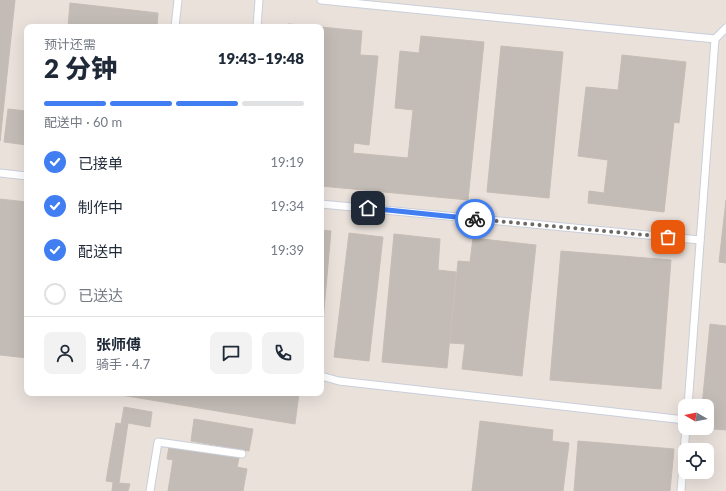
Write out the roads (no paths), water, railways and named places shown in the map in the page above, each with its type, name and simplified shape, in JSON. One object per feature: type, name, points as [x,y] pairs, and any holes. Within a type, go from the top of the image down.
[{"type":"lane","points":[[175,24],[178,0]]},
{"type":"lane","points":[[257,24],[259,0]]},
{"type":"lane","points":[[321,0],[715,39]]},
{"type":"lane","points":[[689,399],[715,39],[726,28]]},
{"type":"lane","points":[[0,173],[24,176]]},
{"type":"lane","points":[[324,204],[700,240]]},
{"type":"lane","points":[[324,377],[338,381],[678,419]]},
{"type":"lane","points":[[681,491],[685,435]]},
{"type":"lane","points":[[150,491],[158,442],[242,454]]}]
